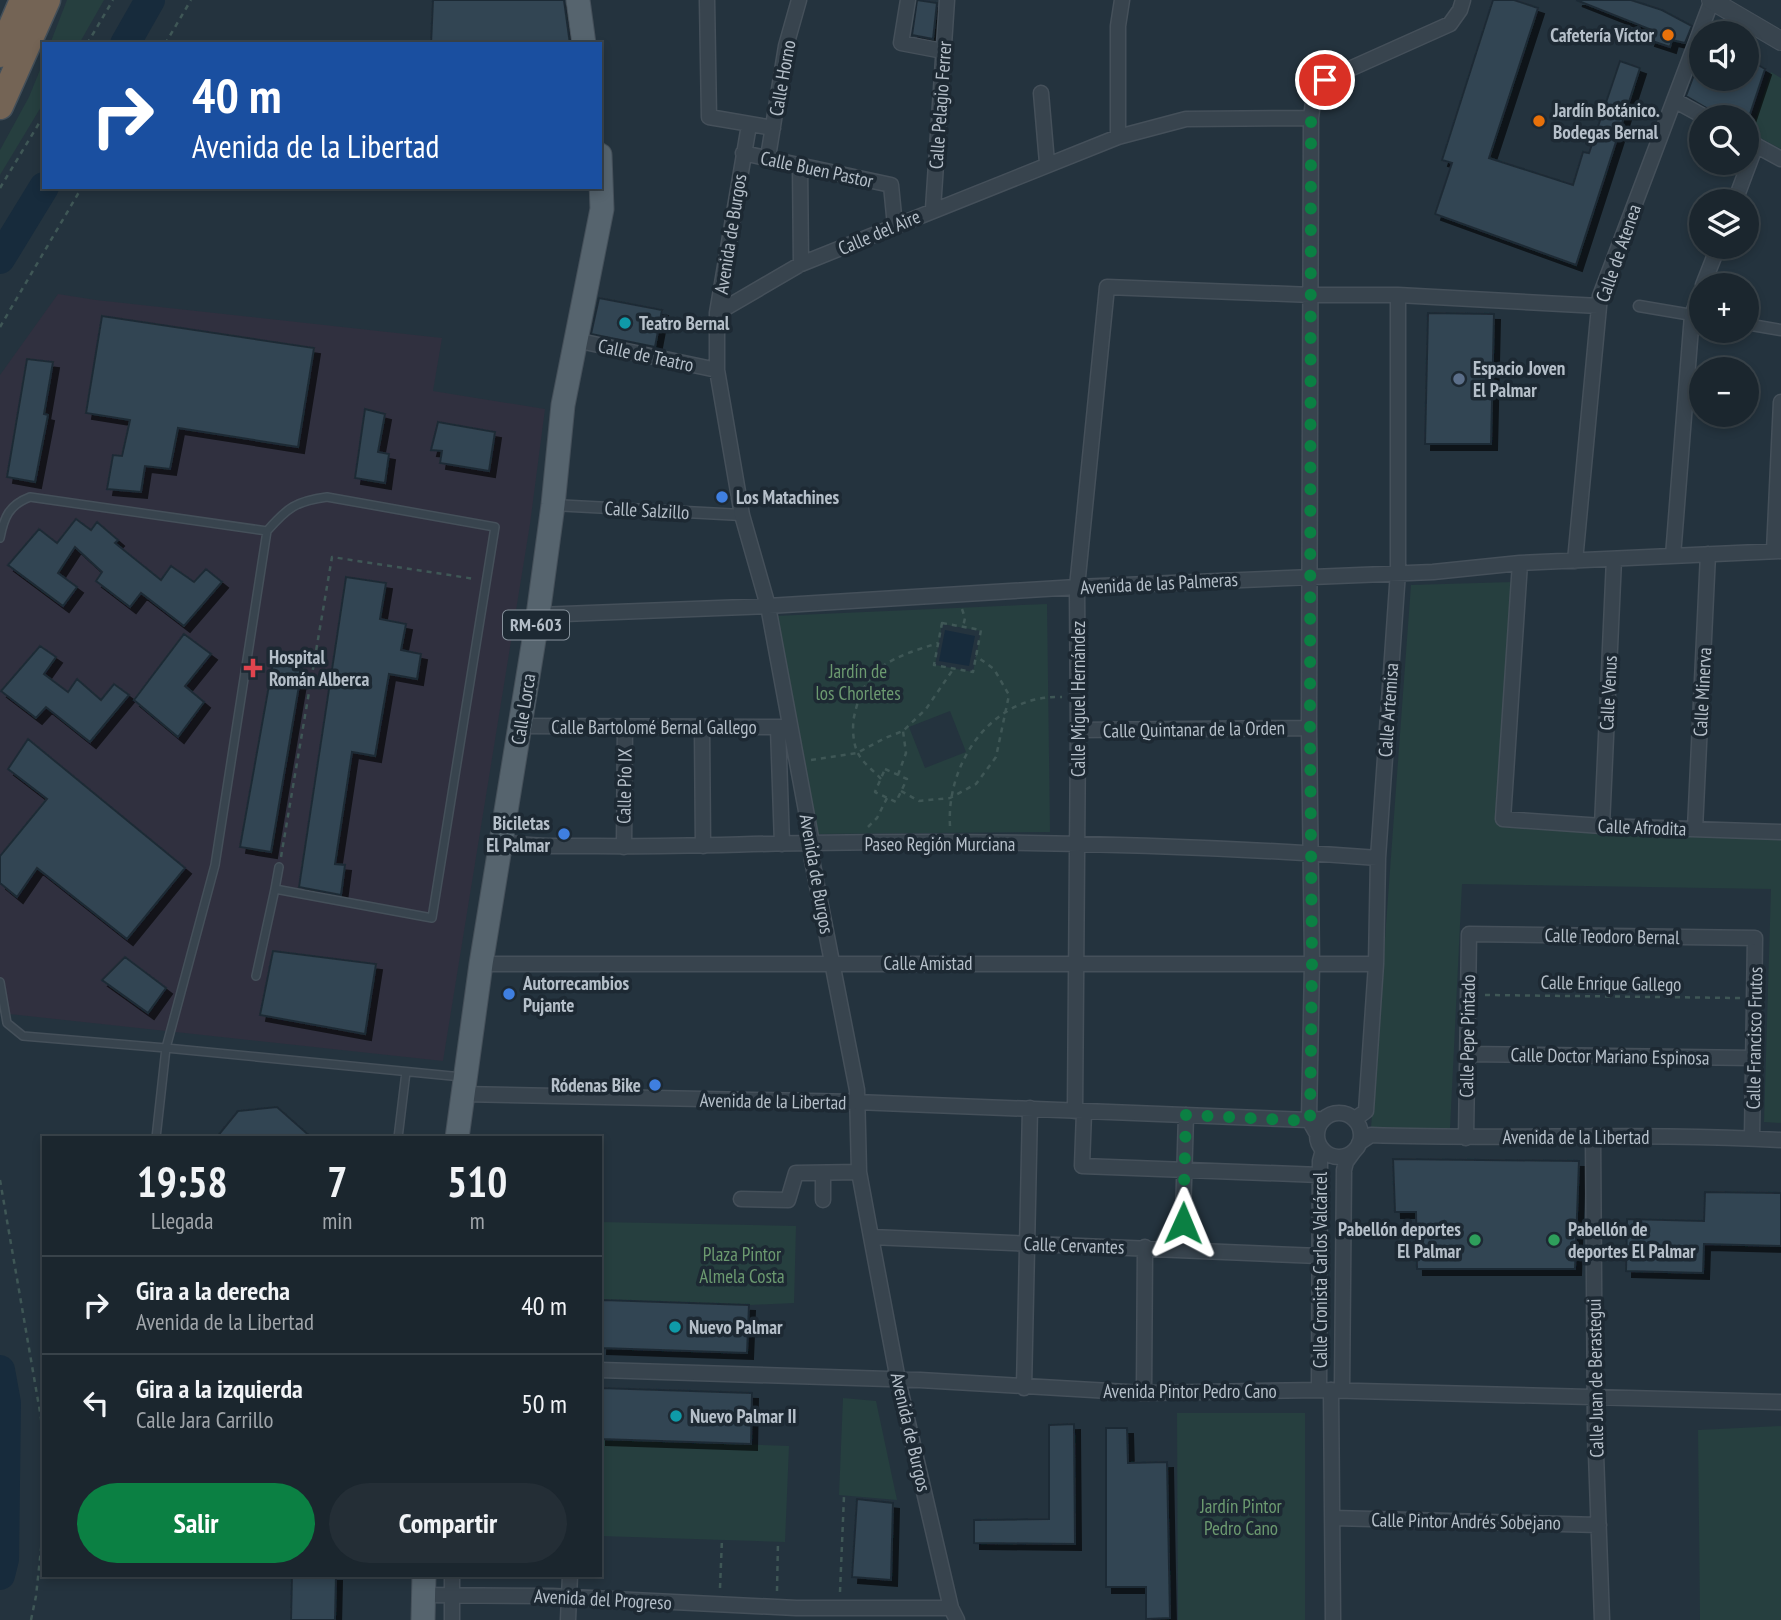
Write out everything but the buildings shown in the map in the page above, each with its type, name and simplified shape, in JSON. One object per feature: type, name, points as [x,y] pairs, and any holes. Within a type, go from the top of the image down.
[{"type":"highway","points":[[0,54],[23,0]]},
{"type":"highway","points":[[0,106],[47,0]]},
{"type":"main road","points":[[578,0],[584,42]]},
{"type":"main road","name":"Calle Lorca","points":[[457,1136],[481,964],[538,615],[563,405],[602,209],[601,189]]},
{"type":"main road","points":[[423,1620],[424,1585]]},
{"type":"street","points":[[707,0],[709,117],[773,128]]},
{"type":"street","name":"Calle Horno","points":[[768,157],[786,47],[799,0]]},
{"type":"street","points":[[908,0],[901,43],[943,51]]},
{"type":"street","name":"Calle Pelagio Ferrer","points":[[933,209],[947,0]]},
{"type":"street","points":[[1118,137],[1118,26],[1122,0]]},
{"type":"street","points":[[1316,1120],[1339,1113],[1360,1135],[1347,1156],[1338,1157],[1323,1150],[1317,1135],[1316,1120],[1310,728],[1311,118],[1314,94],[1325,80],[1450,24],[1460,10],[1463,0]]},
{"type":"street","points":[[1712,0],[1781,41]]},
{"type":"street","name":"Calle de Atenea","points":[[1575,561],[1600,296],[1712,0]]},
{"type":"street","points":[[1041,93],[1047,163]]},
{"type":"street","points":[[1674,100],[1689,108]]},
{"type":"street","name":"Calle del Aire","points":[[717,313],[801,264],[1047,163],[1118,137],[1186,118],[1311,118]]},
{"type":"street","name":"Avenida de Burgos","points":[[749,125],[717,313],[717,370],[742,515],[768,606],[783,727],[796,763],[857,1090],[859,1172],[898,1380],[954,1614]]},
{"type":"street","points":[[1759,147],[1781,159]]},
{"type":"street","name":"Calle Buen Pastor","points":[[743,153],[891,185],[895,226]]},
{"type":"street","points":[[800,165],[801,264]]},
{"type":"street","name":"Calle Miguel Hernández","points":[[1079,1112],[1077,587],[1107,288],[1312,295]]},
{"type":"street","points":[[1312,295],[1398,295],[1599,306]]},
{"type":"street","name":"Calle Artemisa","points":[[1360,1135],[1366,1111],[1376,964],[1378,858],[1398,572],[1398,295]]},
{"type":"street","points":[[1639,306],[1689,314]]},
{"type":"street","points":[[1759,326],[1781,330]]},
{"type":"street","name":"Calle de Teatro","points":[[575,340],[717,370]]},
{"type":"street","points":[[1673,556],[1690,343]]},
{"type":"street","points":[[1777,551],[1781,402]]},
{"type":"street","name":"Calle Salzillo","points":[[553,505],[742,515]]},
{"type":"street","name":"Avenida de las Palmeras","points":[[538,615],[768,606],[1077,587],[1433,572],[1520,563],[1777,551]]},
{"type":"street","name":"Calle Minerva","points":[[1695,829],[1708,554]]},
{"type":"street","name":"Calle Venus","points":[[1602,826],[1614,559]]},
{"type":"street","name":"Calle Afrodita","points":[[1520,563],[1503,819],[1602,826],[1781,832]]},
{"type":"street","name":"Calle Bartolomé Bernal Gallego","points":[[520,726],[783,727]]},
{"type":"street","name":"Calle Pío IX","points":[[624,847],[625,726]]},
{"type":"street","points":[[782,844],[783,727]]},
{"type":"street","points":[[702,728],[703,845]]},
{"type":"street","name":"Calle Quintanar de la Orden","points":[[1079,730],[1310,728]]},
{"type":"street","name":"Paseo Región Murciana","points":[[502,842],[522,845],[624,847],[812,843],[1078,844],[1378,858]]},
{"type":"street","name":"Calle Teodoro Bernal","points":[[1469,934],[1755,938]]},
{"type":"street","name":"Calle Pepe Pintado","points":[[1466,1138],[1469,934]]},
{"type":"street","name":"Calle Francisco Frutos","points":[[1752,1138],[1755,938]]},
{"type":"street","name":"Calle Amistad","points":[[481,964],[1376,964]]},
{"type":"street","name":"Calle Doctor Mariano Espinosa","points":[[1467,1054],[1753,1058]]},
{"type":"street","name":"Avenida de la Libertad","points":[[463,1085],[1316,1120]]},
{"type":"street","points":[[1024,1388],[1030,1108]]},
{"type":"street","points":[[1079,1112],[1082,1166],[1320,1175]]},
{"type":"street","points":[[1182,1249],[1186,1115]]},
{"type":"street","name":"Avenida de la Libertad","points":[[1360,1135],[1781,1140]]},
{"type":"street","name":"Calle Cronista Carlos Valcárcel","points":[[1331,1390],[1344,1170],[1360,1135]]},
{"type":"street","name":"Calle Juan de Berastegui","points":[[1593,1136],[1595,1399],[1602,1620]]},
{"type":"street","name":"Calle Cronista Carlos Valcárcel","points":[[1323,1150],[1320,1156],[1320,1255],[1331,1390],[1333,1620]]},
{"type":"street","points":[[741,1199],[788,1200],[796,1173],[859,1172]]},
{"type":"street","points":[[823,1174],[823,1200]]},
{"type":"street","name":"Calle Cervantes","points":[[871,1237],[1320,1255]]},
{"type":"street","points":[[1144,1393],[1145,1247]]},
{"type":"street","name":"Avenida Pintor Pedro Cano","points":[[602,1370],[898,1380],[1144,1393],[1331,1390],[1781,1402]]},
{"type":"street","name":"Calle Pintor Andrés Sobejano","points":[[1333,1518],[1599,1525]]},
{"type":"street","points":[[452,1577],[452,1620]]},
{"type":"street","points":[[568,1620],[570,1577]]},
{"type":"street","name":"Avenida del Progreso","points":[[424,1585],[452,1595],[569,1596],[777,1607],[795,1614],[839,1609],[954,1614]]},
{"type":"lane","points":[[0,538],[4,516],[18,502],[30,497],[267,531]]},
{"type":"lane","points":[[156,1136],[166,1048],[215,865],[267,531],[288,509],[304,500],[327,497],[495,527],[432,918],[275,889]]},
{"type":"lane","points":[[256,976],[279,867]]},
{"type":"lane","points":[[0,982],[7,1023],[23,1036],[407,1072],[463,1085]]},
{"type":"lane","points":[[398,1136],[407,1072]]},
{"type":"path","points":[[88,42],[113,0]]},
{"type":"path","points":[[166,42],[191,0]]},
{"type":"path","points":[[0,188],[42,119]]},
{"type":"path","points":[[0,327],[81,189]]},
{"type":"path","points":[[279,867],[332,557],[487,581]]},
{"type":"path","points":[[962,609],[965,618],[963,627]]},
{"type":"path","points":[[942,623],[981,630],[973,672],[934,665],[938,643],[942,623]]},
{"type":"path","points":[[881,779],[857,753],[852,726],[859,695],[877,670],[901,655],[938,643]]},
{"type":"path","points":[[901,791],[919,801],[950,798],[976,784],[996,757],[1009,695],[994,669],[976,656]]},
{"type":"path","points":[[796,763],[857,753],[885,737],[904,731],[926,709],[954,668]]},
{"type":"path","points":[[950,844],[950,798],[966,752],[985,730],[1003,714],[1025,702],[1044,696],[1078,698]]},
{"type":"path","points":[[898,775],[906,753],[904,731]]},
{"type":"path","points":[[885,769],[906,779],[896,802],[875,792],[881,779],[885,769]]},
{"type":"path","points":[[863,833],[877,818],[887,798]]},
{"type":"path","name":"Calle Enrique Gallego","points":[[1468,995],[1754,999]]},
{"type":"path","points":[[0,1180],[42,1431]]},
{"type":"path","points":[[839,1609],[845,1496]]},
{"type":"path","points":[[719,1604],[722,1539]]},
{"type":"path","points":[[30,1620],[36,1596],[42,1540]]},
{"type":"path","points":[[777,1607],[778,1541]]},
{"type":"shaded area","name":"Hospital Román Alberca","points":[[58,294],[442,338],[433,391],[545,409],[530,524],[443,1061],[0,1013],[0,375]]},
{"type":"shaded area","points":[[945,630],[975,636],[969,666],[939,661]]},
{"type":"green space","points":[[67,0],[104,0],[80,42],[51,42]]},
{"type":"green space","points":[[42,65],[42,105],[0,175],[0,150],[29,97]]},
{"type":"green space","points":[[1771,72],[1781,78],[1781,149],[1759,137],[1759,109]]},
{"type":"green space","points":[[1512,582],[1496,823],[1781,836],[1781,1123],[1764,1122],[1771,889],[1462,884],[1450,1129],[1371,1128],[1411,585]]},
{"type":"green space","name":"Jardín de los Chorletes","points":[[1047,604],[1050,832],[815,834],[775,616]],"holes":[[[942,624],[981,631],[973,672],[935,665]],[[950,711],[966,752],[925,768],[909,727]]]},
{"type":"green space","name":"Plaza Pintor Almela Costa","points":[[602,1222],[796,1226],[794,1303],[749,1305],[602,1300]]},
{"type":"green space","points":[[843,1398],[876,1401],[897,1500],[839,1495]]},
{"type":"green space","name":"Jardín Pintor Pedro Cano","points":[[1177,1413],[1305,1413],[1305,1620],[1178,1620]]},
{"type":"green space","points":[[1781,1426],[1781,1620],[1700,1620],[1698,1430]]},
{"type":"green space","points":[[602,1439],[789,1446],[785,1542],[602,1536]]},
{"type":"waterway","points":[[126,42],[150,0]]},
{"type":"waterway","points":[[0,259],[43,189]]},
{"type":"waterway","points":[[0,1370],[6,1403],[4,1559],[0,1575]]},
{"type":"place","name":"Cafetería Víctor","points":[[1668,35]]},
{"type":"place","name":"Jardín Botánico. Bodegas Bernal","points":[[1539,121]]},
{"type":"place","name":"Teatro Bernal","points":[[625,323]]},
{"type":"place","name":"Espacio Joven El Palmar","points":[[1459,379]]},
{"type":"place","name":"Los Matachines","points":[[722,497]]},
{"type":"place","name":"Hospital Román Alberca","points":[[253,668]]},
{"type":"place","name":"Biciletas El Palmar","points":[[564,834]]},
{"type":"place","name":"Autorrecambios Pujante","points":[[509,994]]},
{"type":"place","name":"Ródenas Bike","points":[[655,1085]]},
{"type":"place","name":"Pabellón deportes El Palmar","points":[[1475,1240]]},
{"type":"place","name":"Pabellón de deportes El Palmar","points":[[1554,1240]]},
{"type":"place","name":"Nuevo Palmar","points":[[675,1327]]},
{"type":"place","name":"Nuevo Palmar II","points":[[676,1416]]},
{"type":"route","points":[[1183,1223],[1186,1115],[1310,1121],[1311,118],[1314,94],[1325,80]]}]
